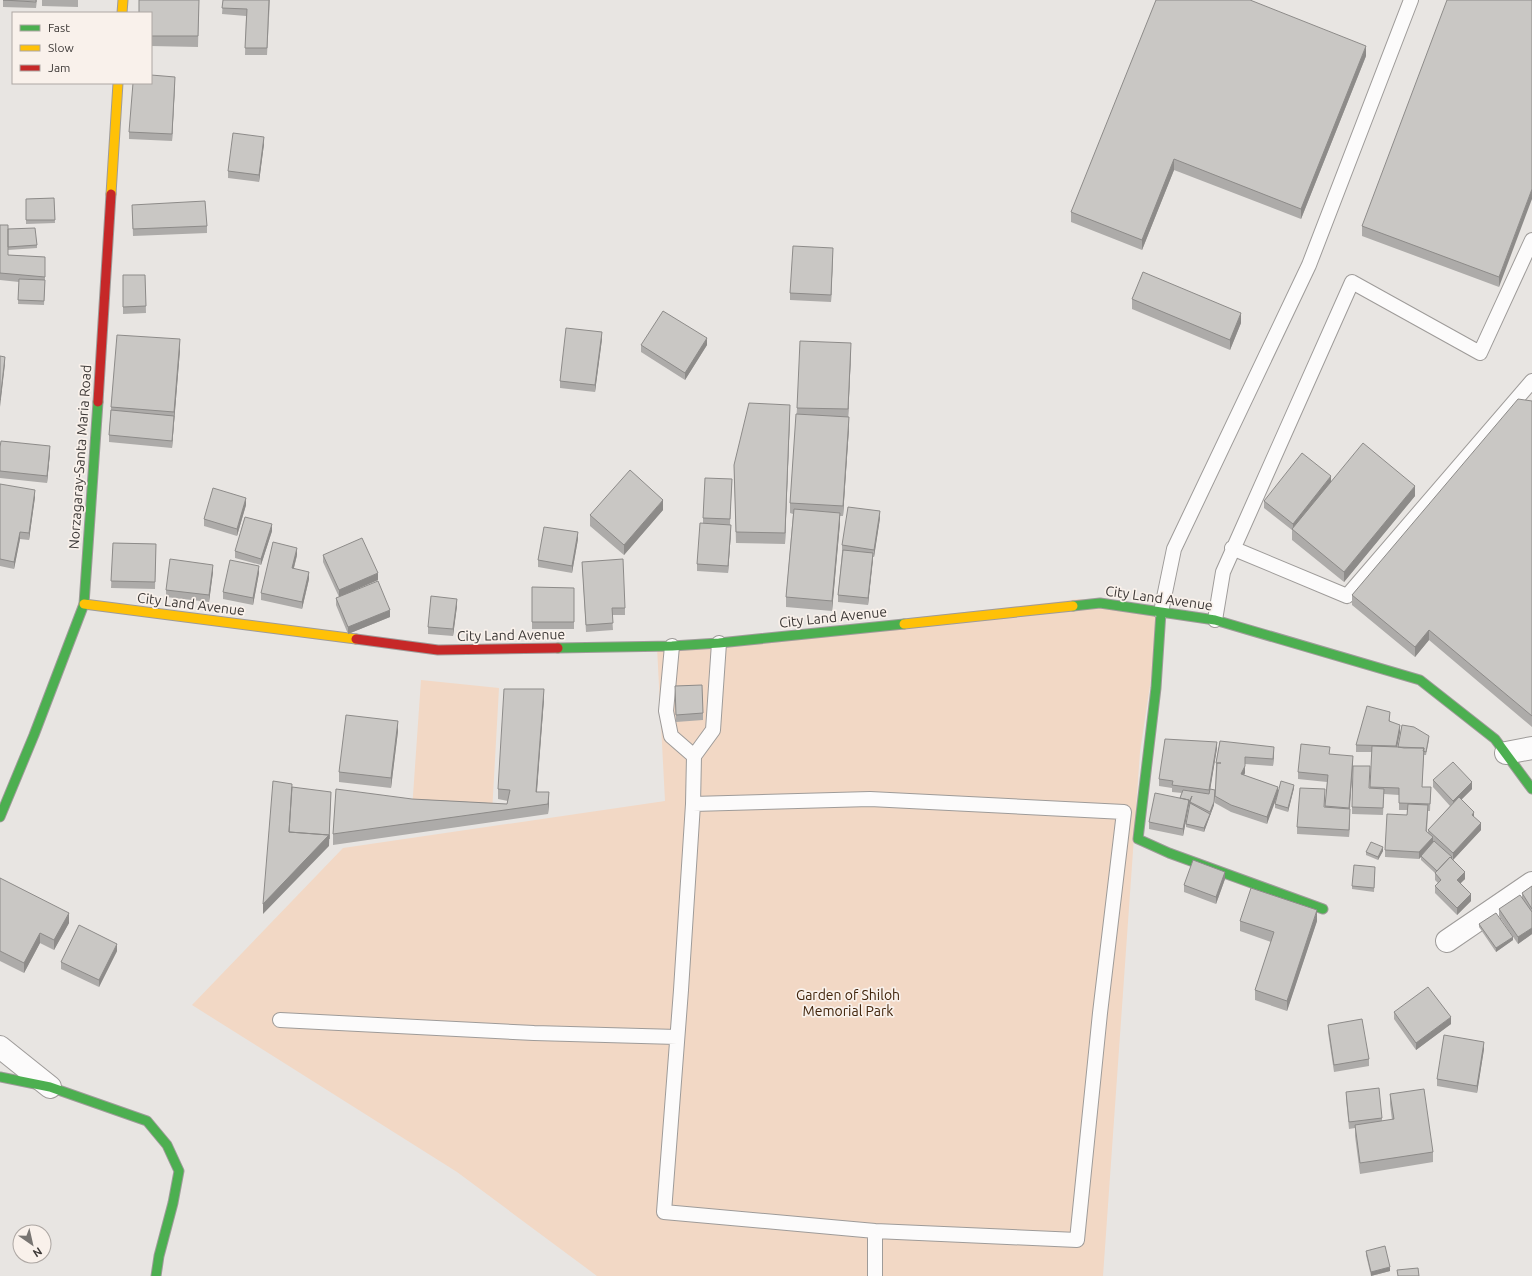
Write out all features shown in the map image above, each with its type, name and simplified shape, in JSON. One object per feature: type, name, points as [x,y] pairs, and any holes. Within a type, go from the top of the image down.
[{"type":"street","points":[[122,12],[123,0]]},
{"type":"street","name":"Norzagaray-Santa Maria Road","points":[[0,817],[34,735],[84,604],[118,84]]},
{"type":"street","name":"City Land Avenue","points":[[84,604],[438,650],[672,646],[719,643],[1100,603],[1214,620],[1420,680],[1495,739],[1532,789]]},
{"type":"street","points":[[1161,612],[1156,688],[1138,839],[1169,853],[1323,909]]},
{"type":"street","points":[[1506,753],[1532,748]]},
{"type":"street","points":[[1447,941],[1532,883]]},
{"type":"street","points":[[0,1047],[50,1087]]},
{"type":"street","points":[[0,1077],[50,1087],[147,1121],[167,1145],[179,1171],[174,1203],[159,1256],[156,1276]]},
{"type":"lane","points":[[1161,612],[1174,549],[1309,265],[1411,0]]},
{"type":"lane","points":[[1214,620],[1223,572],[1232,548],[1352,282],[1480,353],[1532,240]]},
{"type":"lane","points":[[1232,548],[1347,596],[1532,382]]},
{"type":"lane","points":[[692,804],[870,799],[1124,812],[1100,1013],[1077,1240],[875,1231],[664,1212],[681,990],[694,756],[713,730],[719,643]]},
{"type":"lane","points":[[672,646],[666,711],[671,736],[694,756]]},
{"type":"lane","points":[[280,1020],[534,1033],[677,1037]]},
{"type":"lane","points":[[875,1231],[875,1276]]},
{"type":"green space","name":"Garden of Shiloh Memorial Park","points":[[1079,599],[1161,612],[1140,752],[1103,1276],[597,1276],[457,1172],[192,1005],[343,848],[665,801],[657,647]]},
{"type":"green space","points":[[421,680],[499,688],[492,813],[412,810]]},
{"type":"building","points":[[3,0],[36,0],[36,2]]},
{"type":"building","points":[[139,0],[199,0],[198,36],[152,36],[152,12],[139,12]]},
{"type":"building","points":[[223,0],[269,0],[267,48],[245,48],[247,9],[222,8]]},
{"type":"building","points":[[1156,0],[1250,0],[1366,46],[1301,209],[1174,159],[1142,240],[1071,212]]},
{"type":"building","points":[[1447,0],[1532,0],[1532,189],[1499,277],[1362,226]]},
{"type":"building","points":[[152,75],[175,77],[172,134],[129,132],[133,84],[152,84]]},
{"type":"building","points":[[233,133],[264,137],[259,175],[228,171]]},
{"type":"building","points":[[54,198],[55,220],[26,220],[26,199]]},
{"type":"building","points":[[205,201],[207,226],[133,229],[132,205]]},
{"type":"building","points":[[0,225],[8,225],[8,255],[45,257],[45,277],[0,273]]},
{"type":"building","points":[[35,228],[37,245],[8,247],[8,229]]},
{"type":"building","points":[[793,246],[833,248],[831,295],[790,293]]},
{"type":"building","points":[[1143,272],[1241,313],[1230,340],[1132,299]]},
{"type":"building","points":[[123,275],[145,275],[146,306],[123,307]]},
{"type":"building","points":[[19,279],[45,280],[44,301],[18,300]]},
{"type":"building","points":[[663,311],[707,338],[685,373],[641,345]]},
{"type":"building","points":[[566,328],[602,332],[595,385],[560,381]]},
{"type":"building","points":[[117,335],[180,339],[174,412],[111,407]]},
{"type":"building","points":[[800,341],[851,343],[848,409],[797,408]]},
{"type":"building","points":[[0,356],[5,357],[0,400]]},
{"type":"building","points":[[1518,399],[1532,401],[1532,716],[1429,630],[1415,647],[1352,595]]},
{"type":"building","points":[[749,403],[790,405],[785,533],[736,532],[734,465]]},
{"type":"building","points":[[111,410],[174,416],[172,441],[109,435]]},
{"type":"building","points":[[796,414],[849,417],[843,506],[790,503]]},
{"type":"building","points":[[1,441],[50,446],[47,476],[0,471]]},
{"type":"building","points":[[1363,443],[1415,486],[1344,572],[1292,529]]},
{"type":"building","points":[[1302,453],[1331,476],[1293,524],[1264,501]]},
{"type":"building","points":[[630,470],[663,500],[624,545],[590,515]]},
{"type":"building","points":[[705,478],[732,479],[730,519],[703,518]]},
{"type":"building","points":[[0,484],[35,490],[29,533],[20,532],[14,562],[0,559]]},
{"type":"building","points":[[213,488],[246,498],[237,529],[204,519]]},
{"type":"building","points":[[848,507],[880,511],[874,550],[842,545]]},
{"type":"building","points":[[794,509],[840,513],[832,601],[786,597]]},
{"type":"building","points":[[245,517],[272,524],[261,559],[235,551]]},
{"type":"building","points":[[700,523],[731,525],[728,566],[697,564]]},
{"type":"building","points":[[544,527],[578,532],[572,566],[538,560]]},
{"type":"building","points":[[362,538],[378,573],[339,590],[323,555]]},
{"type":"building","points":[[273,542],[297,548],[292,568],[309,572],[302,602],[261,593]]},
{"type":"building","points":[[113,543],[156,544],[155,582],[111,581]]},
{"type":"building","points":[[843,550],[873,553],[868,598],[838,595]]},
{"type":"building","points":[[170,559],[213,565],[209,595],[166,590]]},
{"type":"building","points":[[623,559],[625,608],[612,608],[613,623],[586,625],[582,562]]},
{"type":"building","points":[[230,560],[259,566],[253,598],[223,592]]},
{"type":"building","points":[[378,581],[390,610],[348,627],[336,598]]},
{"type":"building","points":[[532,587],[574,588],[574,622],[532,622]]},
{"type":"building","points":[[431,596],[457,599],[453,629],[428,627]]},
{"type":"building","points":[[702,685],[703,713],[676,715],[675,686]]},
{"type":"building","points":[[504,689],[544,689],[536,792],[549,792],[548,804],[333,834],[336,789],[412,799],[507,804],[510,790],[498,789]]},
{"type":"building","points":[[1367,706],[1390,712],[1389,721],[1400,725],[1396,746],[1356,745]]},
{"type":"building","points":[[346,715],[398,721],[391,778],[339,772]]},
{"type":"building","points":[[1402,725],[1414,727],[1429,736],[1426,752],[1423,751],[1424,748],[1398,747]]},
{"type":"building","points":[[1165,739],[1217,742],[1209,790],[1172,785],[1173,781],[1159,779]]},
{"type":"building","points":[[1220,741],[1274,747],[1273,759],[1245,757],[1245,766],[1241,774],[1278,787],[1267,817],[1231,805],[1215,796]]},
{"type":"building","points":[[1301,744],[1330,747],[1329,754],[1353,756],[1349,808],[1325,806],[1328,775],[1298,772]]},
{"type":"building","points":[[1372,746],[1424,748],[1422,787],[1431,787],[1430,804],[1399,803],[1399,788],[1370,787]]},
{"type":"building","points":[[1453,762],[1472,782],[1453,801],[1433,780]]},
{"type":"building","points":[[1353,766],[1370,766],[1369,788],[1384,789],[1383,808],[1352,807]]},
{"type":"building","points":[[273,781],[292,784],[289,832],[329,835],[263,904]]},
{"type":"building","points":[[1281,781],[1294,785],[1288,808],[1275,804]]},
{"type":"building","points":[[292,787],[331,792],[329,839],[329,835],[289,832]]},
{"type":"building","points":[[1300,788],[1325,789],[1324,807],[1350,809],[1349,830],[1297,827]]},
{"type":"building","points":[[1210,789],[1215,790],[1214,802],[1210,812],[1190,802],[1192,796],[1189,802],[1189,800],[1180,798],[1183,790],[1209,794]]},
{"type":"building","points":[[1155,793],[1189,800],[1183,829],[1149,822]]},
{"type":"building","points":[[1459,797],[1474,812],[1472,815],[1481,823],[1453,853],[1428,830]]},
{"type":"building","points":[[1190,803],[1210,814],[1204,828],[1186,824]]},
{"type":"building","points":[[1408,804],[1428,805],[1426,831],[1433,837],[1419,852],[1385,850],[1387,814],[1407,815]]},
{"type":"building","points":[[1434,841],[1452,857],[1450,857],[1437,871],[1421,856]]},
{"type":"building","points":[[1371,842],[1383,847],[1378,857],[1366,852]]},
{"type":"building","points":[[1450,857],[1465,872],[1457,880],[1471,894],[1457,908],[1435,886],[1441,880],[1435,873]]},
{"type":"building","points":[[1193,860],[1225,872],[1216,897],[1184,885]]},
{"type":"building","points":[[1354,865],[1375,867],[1374,888],[1352,886]]},
{"type":"building","points":[[0,878],[69,913],[54,940],[40,933],[24,963],[0,951]]},
{"type":"building","points":[[1532,886],[1532,909],[1522,893]]},
{"type":"building","points":[[1251,888],[1317,910],[1287,1001],[1255,990],[1274,932],[1240,921]]},
{"type":"building","points":[[1520,895],[1532,912],[1532,928],[1518,937],[1499,909]]},
{"type":"building","points":[[1496,913],[1513,937],[1496,948],[1479,924]]},
{"type":"building","points":[[79,925],[117,944],[99,980],[61,962]]},
{"type":"building","points":[[1428,987],[1451,1017],[1416,1043],[1394,1012]]},
{"type":"building","points":[[1362,1019],[1369,1059],[1334,1065],[1328,1025]]},
{"type":"building","points":[[1444,1035],[1484,1042],[1477,1086],[1437,1079]]},
{"type":"building","points":[[1379,1088],[1382,1118],[1349,1122],[1346,1092]]},
{"type":"building","points":[[1424,1089],[1433,1152],[1360,1163],[1355,1125],[1394,1119],[1390,1094]]},
{"type":"building","points":[[1385,1246],[1390,1267],[1371,1272],[1366,1251]]},
{"type":"building","points":[[1418,1268],[1419,1276],[1398,1276],[1397,1270]]},
{"type":"traffic: fast","points":[[0,817],[34,735],[84,604],[98,402]]},
{"type":"traffic: fast","points":[[1073,606],[1100,603],[1215,620],[1420,680],[1495,739],[1532,789]]},
{"type":"traffic: fast","points":[[1161,612],[1156,688],[1138,839],[1169,853],[1323,909]]},
{"type":"traffic: fast","points":[[558,648],[672,646],[719,643],[904,624]]},
{"type":"traffic: fast","points":[[0,1077],[50,1087],[147,1121],[167,1145],[179,1171],[173,1203],[159,1256],[156,1276]]},
{"type":"traffic: slow","points":[[122,12],[123,0]]},
{"type":"traffic: slow","points":[[111,194],[118,84]]},
{"type":"traffic: slow","points":[[84,604],[356,639]]},
{"type":"traffic: slow","points":[[904,624],[1073,606]]},
{"type":"traffic: jam","points":[[98,402],[111,194]]},
{"type":"traffic: jam","points":[[356,639],[438,650],[558,648]]}]
